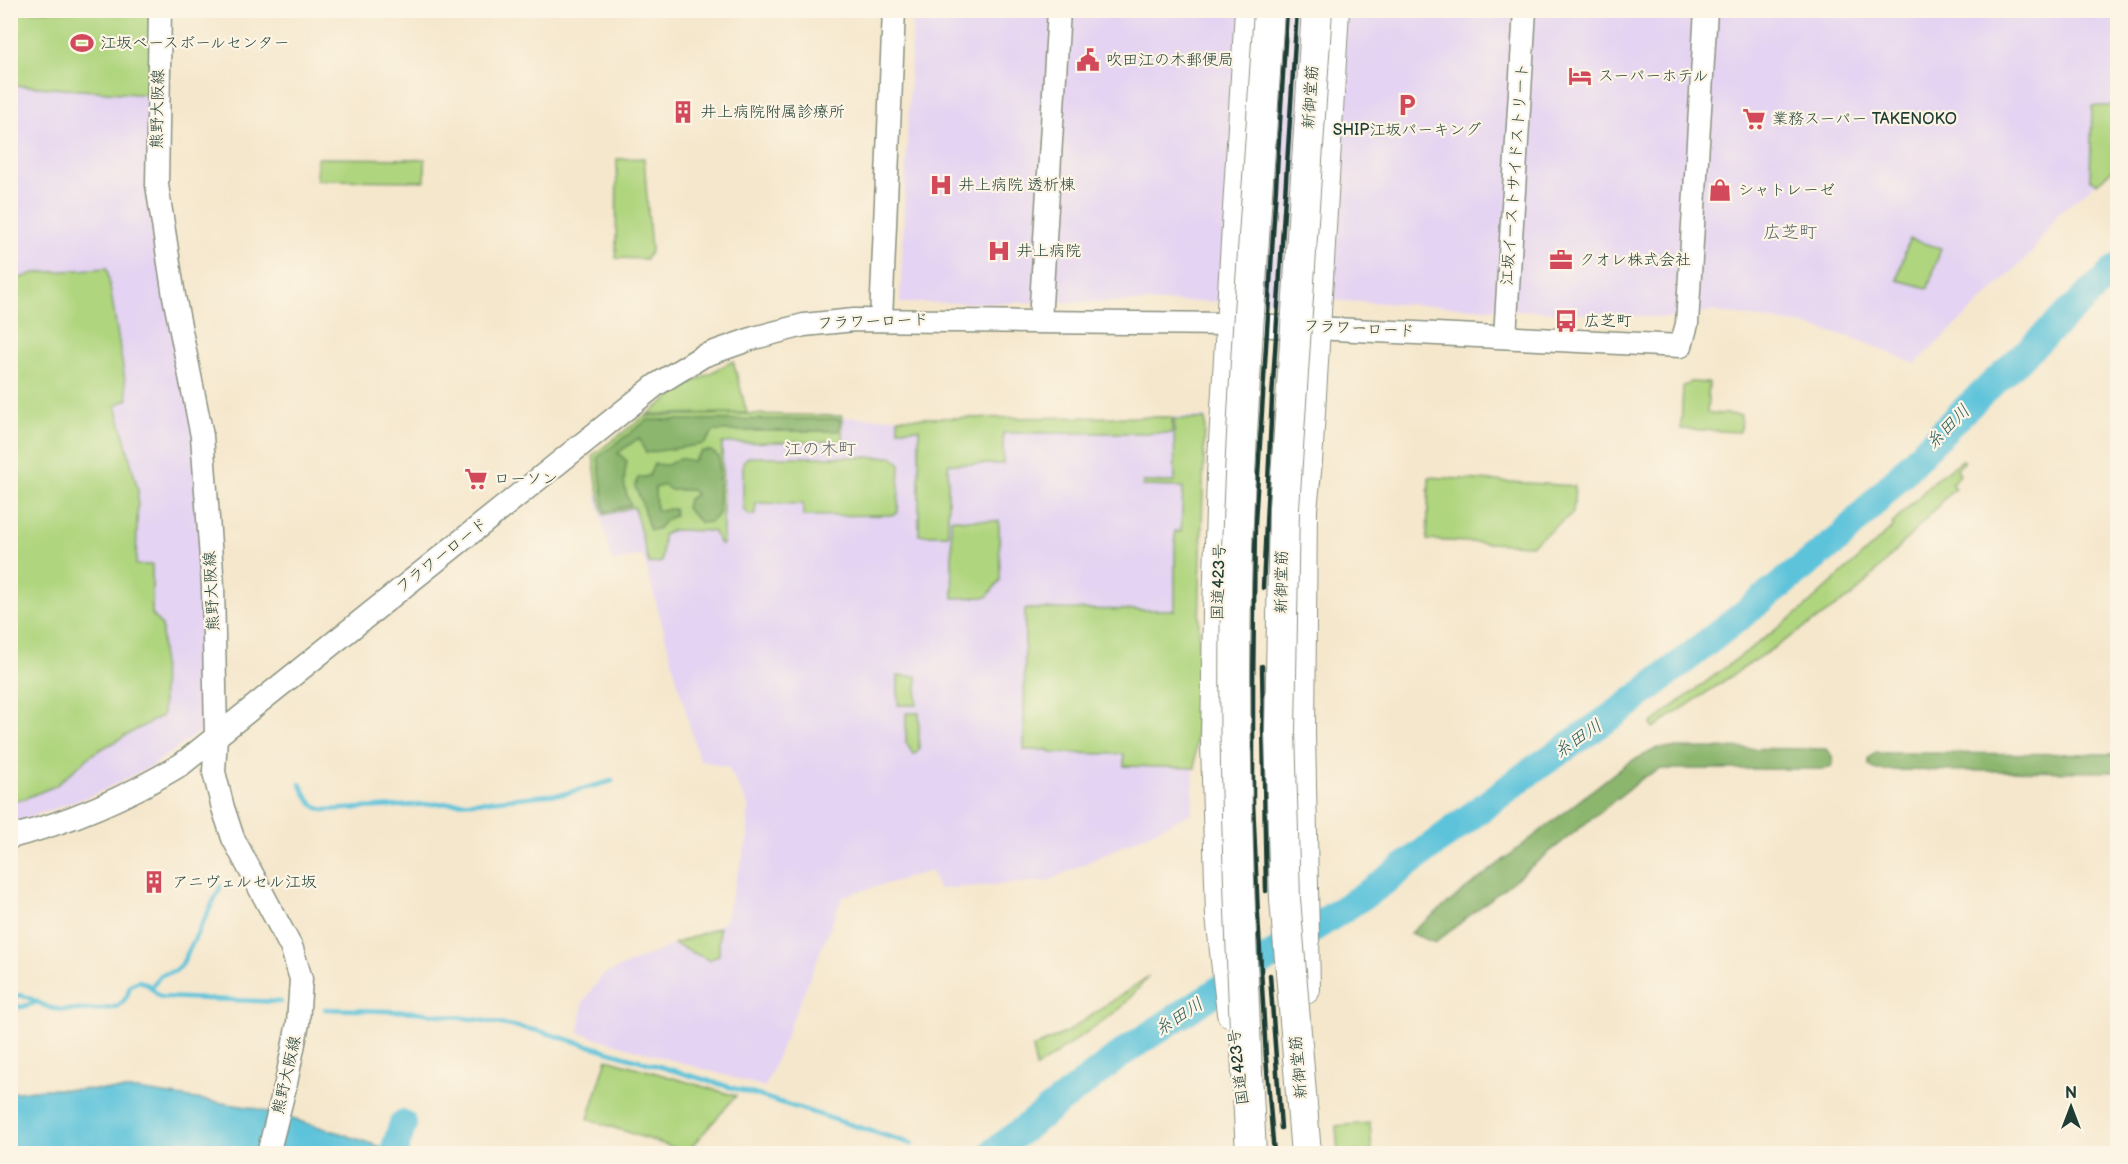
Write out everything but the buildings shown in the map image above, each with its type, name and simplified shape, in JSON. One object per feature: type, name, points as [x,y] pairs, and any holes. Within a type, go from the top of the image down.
[{"type":"highway","name":"国道423号","points":[[1250,10],[1222,475],[1216,743],[1221,916],[1250,1154]]},
{"type":"highway","points":[[1250,1154],[1239,912],[1235,738],[1237,550],[1269,10]]},
{"type":"highway","name":"新御堂筋","points":[[1307,1154],[1285,899],[1280,731],[1284,508],[1317,10]]},
{"type":"highway","points":[[1307,1154],[1300,733],[1302,509],[1308,462],[1334,10]]},
{"type":"street","name":"熊野大阪線","points":[[160,10],[157,185],[174,296],[202,436],[213,586],[216,736],[214,771],[230,828],[292,949],[301,980],[298,1023],[268,1154]]},
{"type":"street","points":[[881,320],[894,10]]},
{"type":"street","points":[[1040,321],[1059,10]]},
{"type":"street","name":"江坂イーストサイドストリート","points":[[1505,337],[1525,10]]},
{"type":"street","name":"フラワーロード","points":[[10,837],[58,823],[139,789],[182,764],[656,385],[703,356],[754,338],[804,325],[854,320],[1040,321],[1316,327],[1681,346],[1687,324],[1706,10]]},
{"type":"shaded area","points":[[11,11],[152,11],[147,185],[194,436],[203,584],[206,727],[152,766],[95,794],[11,824]]},
{"type":"shaded area","points":[[913,11],[2117,11],[2117,167],[2059,213],[2031,254],[1915,364],[1859,340],[1805,325],[1711,311],[1669,318],[1345,301],[900,303]]},
{"type":"shaded area","points":[[1206,417],[1192,813],[1048,881],[938,889],[931,871],[843,896],[765,1087],[579,1033],[583,1002],[603,975],[724,923],[748,837],[748,805],[728,767],[699,760],[643,555],[612,562],[596,495],[602,492],[647,418]]},
{"type":"green space","name":"江坂ベースボールセンター","points":[[15,11],[151,11],[150,95],[11,85]]},
{"type":"green space","points":[[2117,100],[2117,166],[2097,183],[2090,179],[2092,106],[2109,106]]},
{"type":"green space","points":[[317,158],[425,159],[425,181],[317,180]]},
{"type":"green space","points":[[644,158],[651,251],[646,259],[616,258],[617,159]]},
{"type":"green space","points":[[1909,239],[1941,248],[1928,288],[1897,280]]},
{"type":"green space","points":[[107,268],[128,399],[116,405],[138,490],[136,565],[152,565],[152,614],[162,626],[163,715],[94,753],[55,786],[21,800],[11,801],[11,281],[35,273]]},
{"type":"green space","points":[[733,361],[747,413],[648,414],[684,387]]},
{"type":"green space","points":[[1690,382],[1709,383],[1707,413],[1741,415],[1740,432],[1681,429],[1683,387]]},
{"type":"green space","points":[[745,414],[842,416],[842,441],[722,443],[723,544],[720,544],[713,531],[673,530],[663,535],[662,562],[649,564],[634,507],[604,515],[593,455],[645,416]]},
{"type":"green space","points":[[1172,417],[1172,433],[1003,433],[1003,464],[948,464],[948,535],[919,535],[919,429],[898,429],[898,418]]},
{"type":"green space","points":[[840,419],[839,431],[714,431],[704,444],[646,453],[639,438],[618,453],[627,461],[624,484],[631,505],[605,512],[598,457],[647,420]]},
{"type":"green space","points":[[1174,419],[1205,419],[1195,768],[1124,766],[1124,754],[1050,753],[1049,750],[1024,750],[1025,609],[1175,610],[1175,531],[1181,532],[1183,487],[1143,486],[1143,482],[1175,482]]},
{"type":"green space","points":[[702,451],[711,451],[719,457],[719,514],[710,522],[701,523],[686,508],[688,499],[695,495],[692,490],[671,490],[664,485],[655,488],[656,510],[674,509],[675,515],[658,529],[650,530],[635,487],[638,478],[649,476],[654,464],[668,465],[679,458],[693,461]]},
{"type":"green space","points":[[748,457],[893,457],[900,463],[898,512],[894,515],[803,516],[803,504],[756,503],[755,515],[749,515],[743,506],[743,462]]},
{"type":"green space","points":[[1961,460],[1964,461],[1957,469],[1960,475],[1951,484],[1955,488],[1855,594],[1653,728],[1651,724],[1667,711],[1802,610],[1894,526],[1892,524],[1939,476]]},
{"type":"green space","points":[[1429,477],[1575,486],[1573,513],[1531,545],[1427,540]]},
{"type":"green space","points":[[951,519],[999,521],[1000,580],[987,597],[953,598]]},
{"type":"green space","points":[[898,676],[917,676],[917,705],[898,705]]},
{"type":"green space","points":[[906,713],[919,713],[919,750],[914,755],[906,743]]},
{"type":"green space","points":[[1658,748],[1826,749],[1832,756],[1833,765],[1825,769],[1661,769],[1644,777],[1435,943],[1410,933],[1626,764]]},
{"type":"green space","points":[[1875,753],[2117,754],[2117,772],[1876,770],[1869,765],[1869,758]]},
{"type":"green space","points":[[719,927],[719,955],[709,960],[674,944]]},
{"type":"green space","points":[[1149,976],[1121,1008],[1036,1068],[1032,1048],[1067,1032]]},
{"type":"green space","points":[[607,1059],[736,1096],[687,1152],[588,1119]]},
{"type":"green space","points":[[1370,1123],[1372,1153],[1338,1153],[1336,1126]]},
{"type":"water","points":[[43,1089],[138,1090],[254,1108],[398,1153],[11,1153],[10,1093]]},
{"type":"waterway","name":"糸田川","points":[[991,1154],[1128,1049],[1377,887],[1527,774],[1625,707],[1839,539],[1957,417],[2118,267]]},
{"type":"waterway","points":[[300,784],[313,804],[325,810],[489,801],[563,794],[612,781]]},
{"type":"waterway","points":[[152,986],[161,975],[175,971],[181,966],[221,886]]},
{"type":"waterway","points":[[10,996],[21,995],[56,1009],[107,1008],[122,1003],[130,985],[139,981],[147,984],[161,997],[281,1002]]},
{"type":"waterway","points":[[10,1006],[22,1007],[37,1002]]},
{"type":"waterway","points":[[325,1009],[416,1012],[480,1020],[539,1031],[760,1096],[912,1144]]},
{"type":"waterway","points":[[393,1154],[403,1124]]},
{"type":"railway","points":[[1274,1154],[1258,916],[1253,802],[1253,689],[1255,523],[1287,10]]},
{"type":"railway","points":[[1263,588],[1272,398],[1297,10]]},
{"type":"railway","points":[[1262,666],[1266,891]]},
{"type":"railway","points":[[1270,975],[1281,1128]]},
{"type":"place","name":"江坂ベースボールセンター","points":[[82,43]]},
{"type":"place","name":"吹田江の木郵便局","points":[[1088,60]]},
{"type":"place","name":"スーパーホテル","points":[[1580,76]]},
{"type":"place","name":"SHIP江坂パーキング","points":[[1407,105]]},
{"type":"place","name":"井上病院附属診療所","points":[[683,112]]},
{"type":"place","name":"業務スーパー TAKENOKO","points":[[1754,119]]},
{"type":"place","name":"井上病院 透析棟","points":[[941,185]]},
{"type":"place","name":"シャトレーゼ","points":[[1720,190]]},
{"type":"place","name":"井上病院","points":[[999,251]]},
{"type":"place","name":"クオレ株式会社","points":[[1561,260]]},
{"type":"place","name":"広芝町","points":[[1566,321]]},
{"type":"place","name":"ローソン","points":[[476,479]]},
{"type":"place","name":"アニヴェルセル江坂","points":[[154,882]]},
{"type":"district","name":"広芝町","points":[[1790,232]]},
{"type":"district","name":"江の木町","points":[[820,449]]}]
